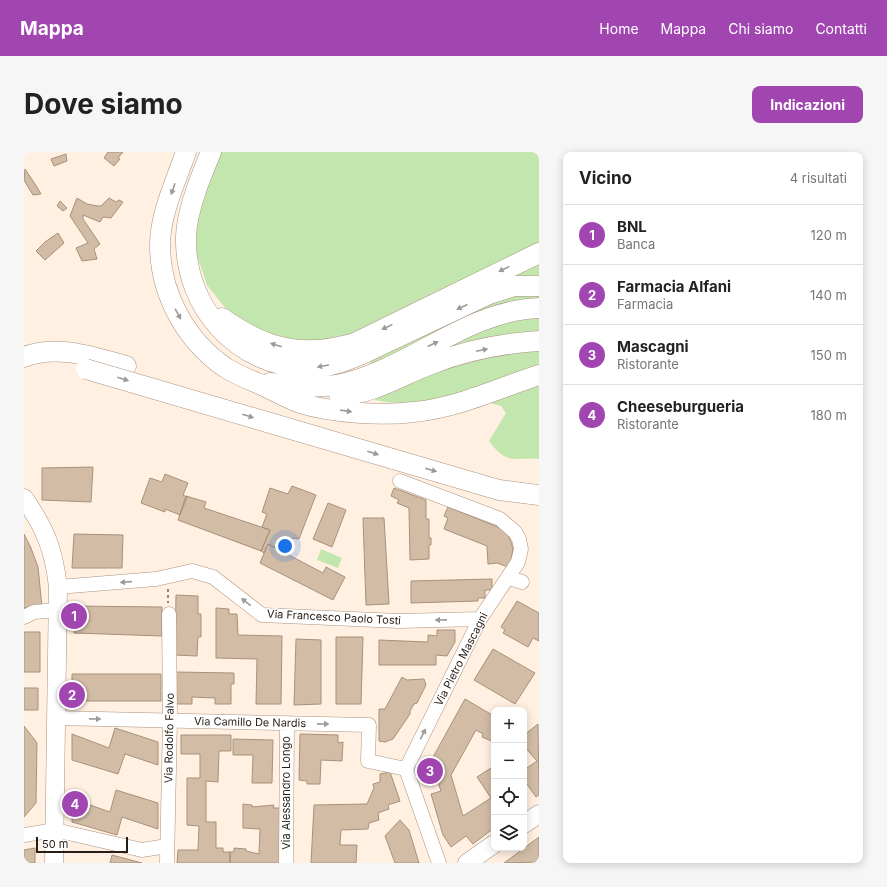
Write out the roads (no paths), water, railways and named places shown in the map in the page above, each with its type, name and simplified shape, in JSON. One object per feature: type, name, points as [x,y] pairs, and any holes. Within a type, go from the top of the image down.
[{"type":"highway","points":[[186,152],[169,200],[161,233],[160,256],[164,282],[171,302],[182,321],[209,355],[227,369],[300,403],[350,412],[388,414],[416,412],[462,400],[539,374]]},
{"type":"highway","points":[[210,156],[189,219],[186,235],[188,259],[193,285],[201,302],[218,328],[240,346],[262,358],[286,365],[312,368],[338,363],[358,349],[539,253]]},
{"type":"highway","points":[[358,349],[489,294],[514,286],[539,286]]},
{"type":"highway","points":[[376,380],[488,319],[520,309],[539,308]]},
{"type":"highway","points":[[256,382],[325,386],[376,380],[450,358],[501,346],[539,341]]},
{"type":"highway","points":[[24,357],[52,351],[83,355],[395,453],[499,490],[539,495]]},
{"type":"highway","points":[[24,371],[55,365],[86,369],[395,453],[507,478],[539,481]]},
{"type":"main road","points":[[24,498],[40,521],[49,543],[58,587],[54,863]]},
{"type":"main road","points":[[24,516],[33,530],[51,576],[58,587]]},
{"type":"main road","points":[[527,822],[539,814]]},
{"type":"main road","points":[[466,863],[491,846]]},
{"type":"street","name":"Via Pietro Mascagni","points":[[400,481],[495,517],[509,525],[519,539],[521,549],[518,562],[509,578],[480,619],[406,769]]},
{"type":"street","name":"Via Francesco Paolo Tosti","points":[[58,587],[156,579],[192,571],[213,576],[262,615],[399,621],[480,619]]},
{"type":"street","points":[[509,578],[522,582]]},
{"type":"street","points":[[24,617],[34,612],[57,610]]},
{"type":"street","name":"Via Rodolfo Falvo","points":[[167,863],[170,720],[169,614]]},
{"type":"street","name":"Via Camillo De Nardis","points":[[56,718],[369,725],[368,761],[406,769]]},
{"type":"street","name":"Via Alessandro Longo","points":[[286,723],[286,863]]},
{"type":"street","points":[[406,769],[439,863]]},
{"type":"street","points":[[24,835],[54,830],[142,850],[167,846]]},
{"type":"place","name":"BNL","points":[[74,616]]},
{"type":"place","name":"Farmacia Alfani","points":[[72,695]]},
{"type":"place","name":"Mascagni","points":[[430,771]]},
{"type":"place","name":"Cheeseburgueria","points":[[75,804]]}]
